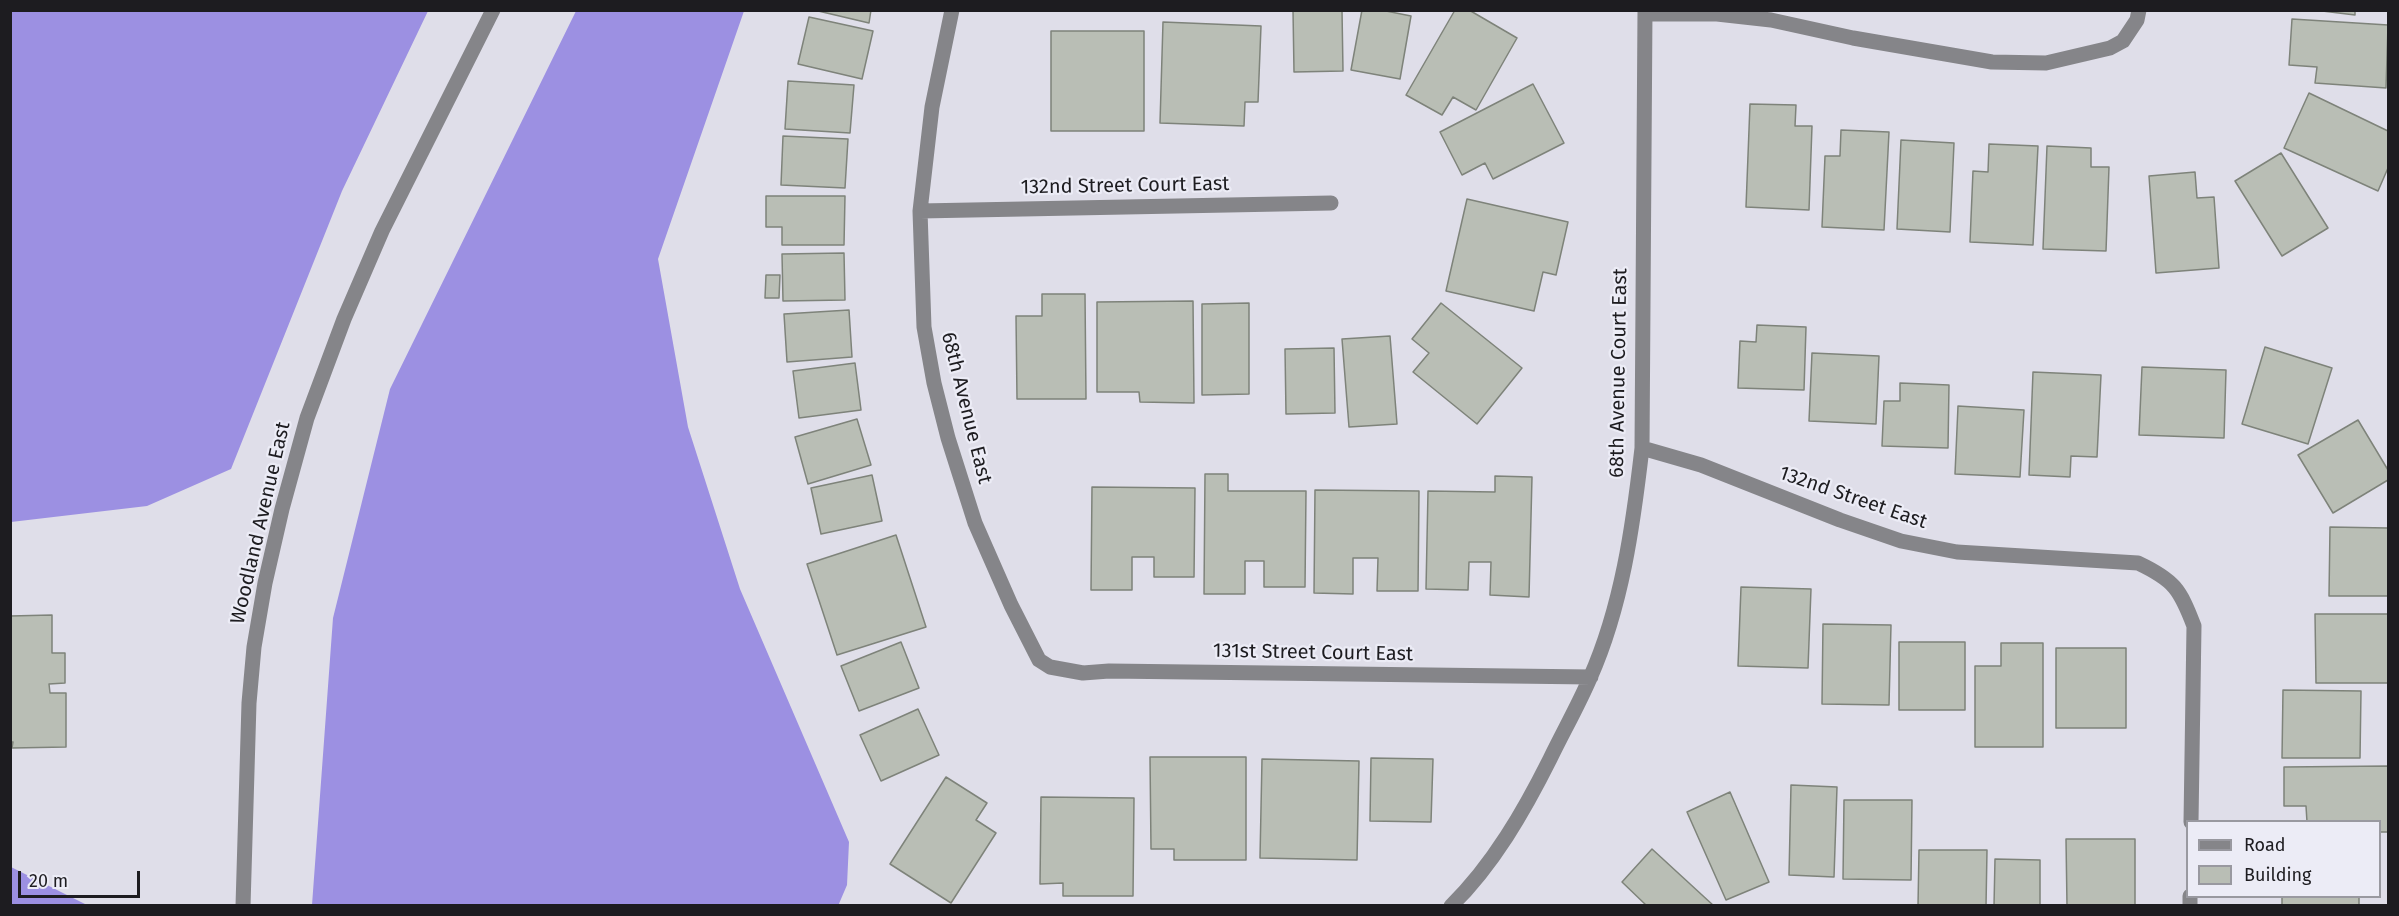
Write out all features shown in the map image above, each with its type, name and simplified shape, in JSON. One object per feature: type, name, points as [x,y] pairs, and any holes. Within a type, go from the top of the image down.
[{"type":"street","name":"Woodland Avenue East","points":[[243,906],[249,702],[255,647],[265,583],[307,418],[344,319],[382,231],[493,10]]},
{"type":"street","name":"68th Avenue East","points":[[952,10],[932,107],[920,211],[924,327],[945,427],[975,523],[1011,605],[1039,660]]},
{"type":"street","points":[[1645,12],[1717,14],[1771,20],[1853,38],[1992,62],[2046,63],[2099,51],[2123,41],[2137,20],[2139,10]]},
{"type":"street","name":"68th Avenue Court East","points":[[1451,906],[1500,846],[1531,797],[1590,677],[1606,633],[1625,565],[1634,517],[1642,448],[1645,12]]},
{"type":"street","name":"132nd Street Court East","points":[[920,211],[1331,202]]},
{"type":"street","name":"132nd Street East","points":[[1642,448],[1701,465],[1840,520],[1901,541],[1957,552],[2138,563],[2162,575],[2173,584],[2184,599],[2194,626],[2191,820]]},
{"type":"street","name":"131st Street Court East","points":[[1039,660],[1050,667],[1083,673],[1109,671],[1590,677]]},
{"type":"shaded area","points":[[10,11],[428,11],[342,191],[231,469],[147,506],[11,522]]},
{"type":"shaded area","points":[[576,11],[744,11],[658,259],[688,427],[740,589],[849,842],[847,885],[838,906],[312,905],[333,618],[390,389]]},
{"type":"shaded area","points":[[11,867],[87,905],[11,905]]},
{"type":"building","points":[[814,10],[871,10],[869,23]]},
{"type":"building","points":[[1293,10],[1342,10],[1343,71],[1294,72]]},
{"type":"building","points":[[1362,10],[1381,10],[1411,16],[1400,79],[1351,70]]},
{"type":"building","points":[[1455,10],[1469,10],[1517,38],[1476,110],[1453,97],[1442,115],[1406,95]]},
{"type":"building","points":[[2314,10],[2355,10],[2355,15]]},
{"type":"building","points":[[809,17],[873,31],[862,79],[798,64]]},
{"type":"building","points":[[2292,19],[2388,25],[2386,88],[2315,83],[2317,67],[2289,65]]},
{"type":"building","points":[[1163,22],[1261,26],[1258,102],[1245,102],[1244,126],[1160,123]]},
{"type":"building","points":[[1051,31],[1144,31],[1144,131],[1051,131]]},
{"type":"building","points":[[788,81],[854,85],[850,133],[785,129]]},
{"type":"building","points":[[1533,84],[1564,143],[1493,179],[1485,163],[1462,175],[1440,132]]},
{"type":"building","points":[[2309,93],[2388,131],[2388,168],[2378,191],[2284,148]]},
{"type":"building","points":[[1750,104],[1796,105],[1795,126],[1812,126],[1809,210],[1746,207]]},
{"type":"building","points":[[1841,130],[1889,132],[1884,230],[1822,227],[1825,156],[1840,156]]},
{"type":"building","points":[[783,136],[848,139],[845,188],[781,185]]},
{"type":"building","points":[[1901,140],[1954,143],[1950,232],[1897,229]]},
{"type":"building","points":[[1989,144],[2038,146],[2033,245],[1970,242],[1973,171],[1988,172]]},
{"type":"building","points":[[2047,146],[2091,148],[2091,167],[2109,167],[2106,251],[2043,249]]},
{"type":"building","points":[[2281,153],[2328,228],[2282,256],[2235,181]]},
{"type":"building","points":[[2195,172],[2197,198],[2214,197],[2219,268],[2156,273],[2149,176]]},
{"type":"building","points":[[766,196],[845,196],[844,245],[782,245],[782,227],[766,227]]},
{"type":"building","points":[[1467,199],[1568,222],[1556,275],[1543,272],[1534,311],[1446,291]]},
{"type":"building","points":[[844,253],[845,300],[783,301],[782,254]]},
{"type":"building","points":[[766,275],[780,275],[779,298],[765,298]]},
{"type":"building","points":[[1042,294],[1085,294],[1086,399],[1017,399],[1016,316],[1042,316]]},
{"type":"building","points":[[1193,301],[1194,403],[1140,402],[1139,392],[1097,392],[1097,302]]},
{"type":"building","points":[[1249,303],[1249,394],[1202,395],[1202,304]]},
{"type":"building","points":[[1441,303],[1522,368],[1477,424],[1413,372],[1429,353],[1412,339]]},
{"type":"building","points":[[849,310],[852,357],[787,362],[784,314]]},
{"type":"building","points":[[1757,325],[1806,327],[1804,390],[1738,388],[1740,341],[1756,342]]},
{"type":"building","points":[[1390,336],[1397,424],[1349,427],[1342,339]]},
{"type":"building","points":[[2265,347],[2332,368],[2308,444],[2242,424]]},
{"type":"building","points":[[1334,348],[1335,413],[1286,414],[1285,349]]},
{"type":"building","points":[[1812,353],[1879,356],[1876,424],[1809,421]]},
{"type":"building","points":[[855,363],[861,410],[799,418],[793,371]]},
{"type":"building","points":[[2142,367],[2226,370],[2224,438],[2139,435]]},
{"type":"building","points":[[2033,372],[2101,375],[2097,457],[2071,456],[2070,477],[2029,475]]},
{"type":"building","points":[[1900,383],[1949,385],[1948,448],[1882,446],[1884,401],[1900,401]]},
{"type":"building","points":[[1958,406],[2024,410],[2020,477],[1955,474]]},
{"type":"building","points":[[857,419],[871,465],[808,484],[795,437]]},
{"type":"building","points":[[2358,420],[2388,470],[2388,480],[2333,513],[2298,455]]},
{"type":"building","points":[[1205,474],[1228,474],[1228,491],[1306,491],[1305,587],[1264,587],[1264,561],[1245,561],[1245,594],[1204,594]]},
{"type":"building","points":[[872,475],[882,521],[821,534],[811,488]]},
{"type":"building","points":[[1495,476],[1532,477],[1529,597],[1490,595],[1491,562],[1469,562],[1468,590],[1426,589],[1428,491],[1495,492]]},
{"type":"building","points":[[1092,487],[1195,488],[1194,577],[1154,577],[1154,557],[1132,557],[1132,590],[1091,590]]},
{"type":"building","points":[[1315,490],[1419,491],[1418,591],[1377,591],[1378,558],[1353,558],[1353,594],[1314,593]]},
{"type":"building","points":[[2330,527],[2388,528],[2388,596],[2329,596]]},
{"type":"building","points":[[896,535],[926,627],[837,655],[807,564]]},
{"type":"building","points":[[1741,587],[1811,589],[1808,668],[1738,666]]},
{"type":"building","points":[[2315,614],[2388,614],[2388,683],[2316,683]]},
{"type":"building","points":[[52,615],[52,653],[65,653],[65,683],[49,684],[50,693],[66,693],[66,747],[12,748],[13,742],[10,742],[10,616]]},
{"type":"building","points":[[1823,624],[1891,625],[1889,705],[1822,704]]},
{"type":"building","points":[[901,642],[919,688],[859,711],[841,666]]},
{"type":"building","points":[[1899,642],[1965,642],[1965,710],[1899,710]]},
{"type":"building","points":[[2001,643],[2043,643],[2043,747],[1975,747],[1975,666],[2001,666]]},
{"type":"building","points":[[2056,648],[2126,648],[2126,728],[2056,728]]},
{"type":"building","points":[[2283,690],[2361,691],[2360,758],[2282,758]]},
{"type":"building","points":[[918,709],[939,755],[881,781],[860,735]]},
{"type":"building","points":[[1150,757],[1246,757],[1246,860],[1174,860],[1174,849],[1151,849]]},
{"type":"building","points":[[1371,758],[1433,759],[1431,822],[1370,821]]},
{"type":"building","points":[[1262,759],[1359,761],[1357,860],[1260,858]]},
{"type":"building","points":[[2388,766],[2388,832],[2381,832],[2381,820],[2307,820],[2306,806],[2284,806],[2284,767]]},
{"type":"building","points":[[946,777],[987,803],[976,820],[996,833],[951,903],[890,864]]},
{"type":"building","points":[[1791,785],[1837,787],[1834,877],[1789,875]]},
{"type":"building","points":[[1730,792],[1769,882],[1726,900],[1687,812]]},
{"type":"building","points":[[1041,797],[1134,798],[1133,896],[1063,896],[1063,883],[1040,884]]},
{"type":"building","points":[[1844,800],[1912,800],[1911,880],[1843,879]]},
{"type":"building","points":[[2066,839],[2135,839],[2135,906],[2067,906]]},
{"type":"building","points":[[1652,849],[1714,906],[1647,906],[1622,882]]},
{"type":"building","points":[[1919,850],[1987,850],[1986,906],[1918,906]]},
{"type":"building","points":[[1995,859],[2040,860],[2040,906],[1994,906]]},
{"type":"building","points":[[2282,898],[2359,898],[2359,905],[2282,905]]}]
